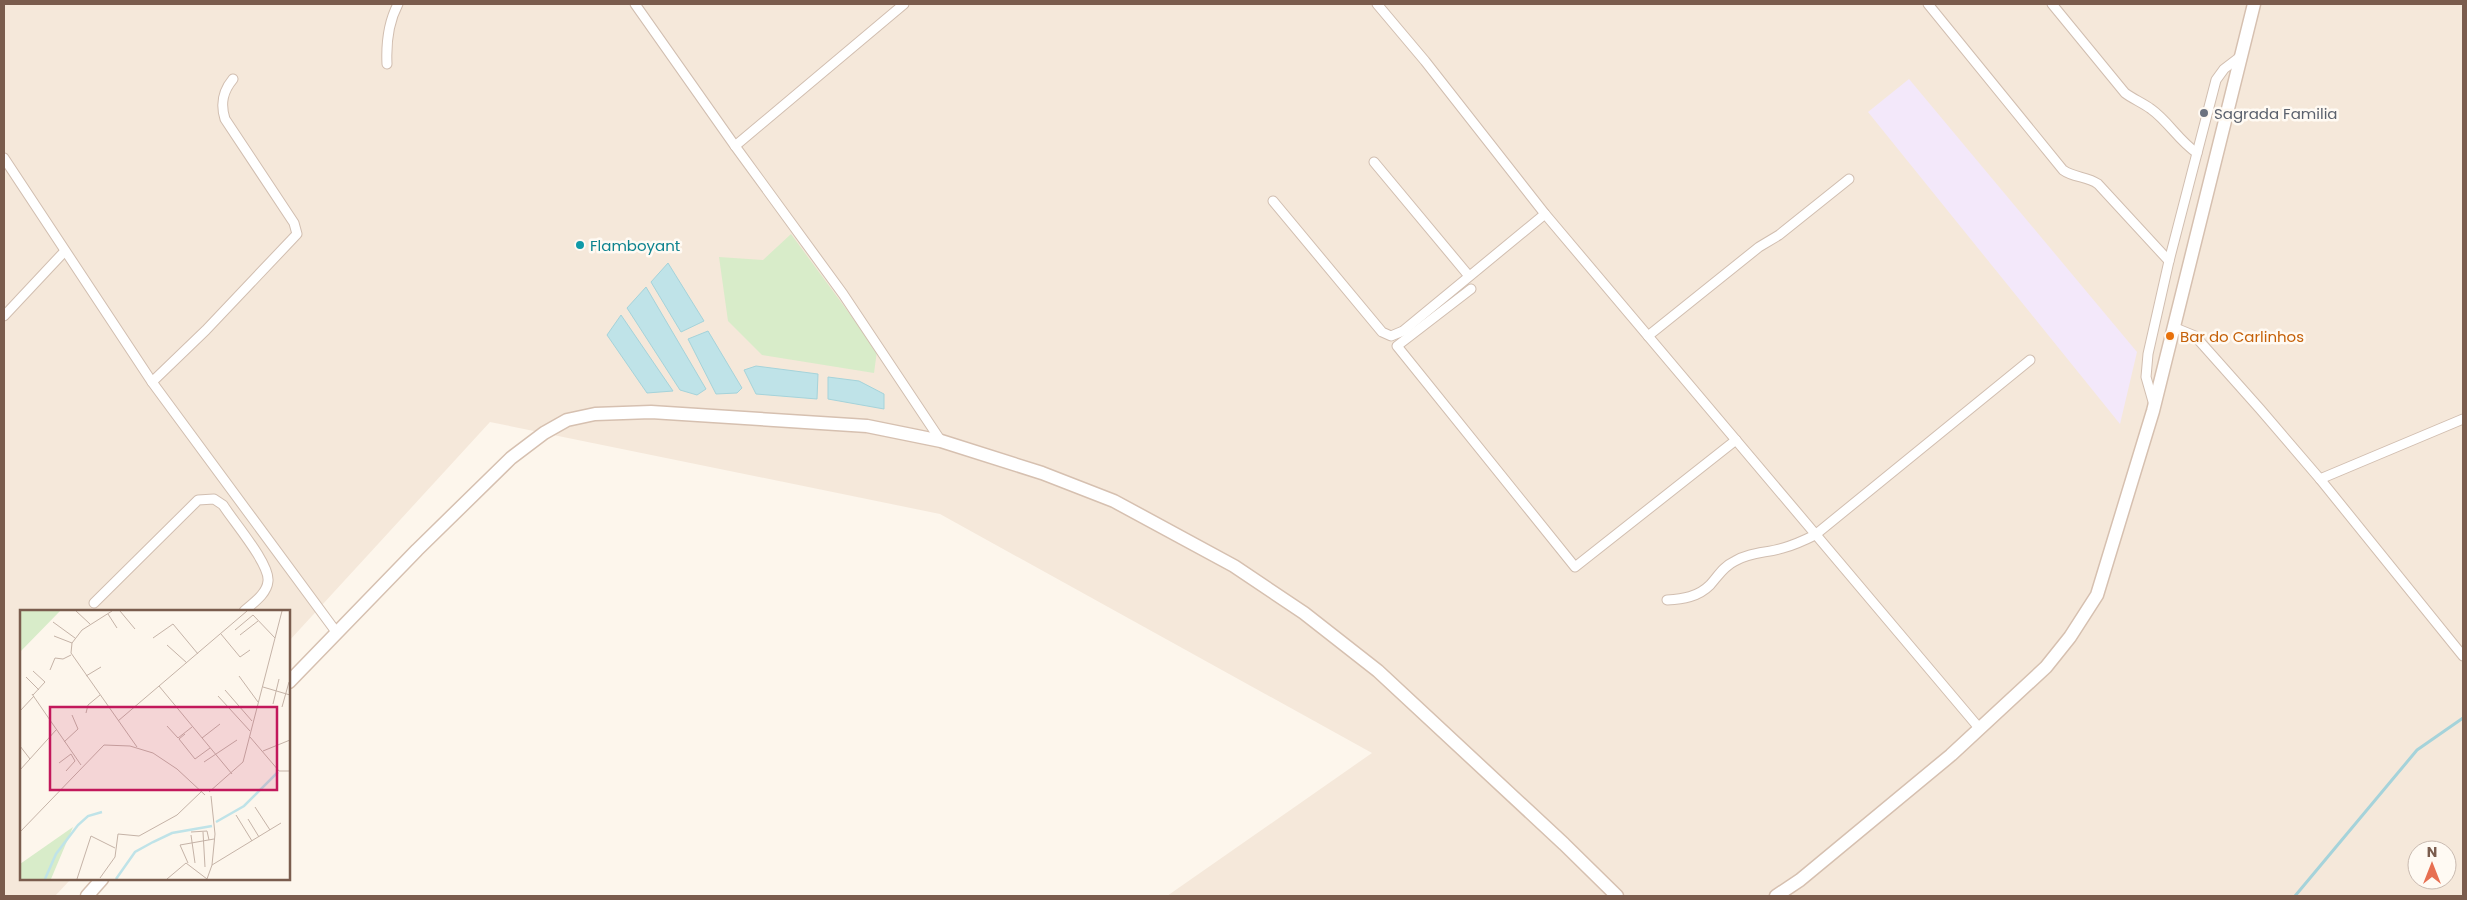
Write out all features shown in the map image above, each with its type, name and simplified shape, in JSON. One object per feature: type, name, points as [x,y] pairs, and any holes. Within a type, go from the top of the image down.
[{"type":"street","points":[[387,64],[386,44],[389,27],[398,4]]},
{"type":"street","points":[[635,4],[735,146],[843,294],[942,441]]},
{"type":"street","points":[[735,146],[904,4]]},
{"type":"street","points":[[1377,4],[1425,61],[1545,214],[1980,729]]},
{"type":"street","points":[[1928,4],[2063,170],[2076,177],[2086,178],[2098,184],[2169,261]]},
{"type":"street","points":[[2052,4],[2125,93],[2139,104],[2152,110],[2196,153]]},
{"type":"street","points":[[1776,896],[1800,880],[1980,729],[2046,667],[2070,637],[2097,595],[2154,405],[2254,4]]},
{"type":"street","points":[[2154,405],[2146,377],[2148,354],[2169,261],[2216,80],[2224,69],[2241,56]]},
{"type":"street","points":[[152,382],[212,324],[296,234],[294,223],[225,119],[222,110],[225,89],[233,79]]},
{"type":"street","points":[[4,158],[64,252],[152,382],[337,633]]},
{"type":"street","points":[[1374,162],[1469,276]]},
{"type":"street","points":[[1648,336],[1849,179]]},
{"type":"street","points":[[1273,201],[1386,335],[1392,336],[1403,330],[1545,214]]},
{"type":"street","points":[[4,316],[64,252]]},
{"type":"street","points":[[1471,289],[1397,346],[1575,566],[1736,440]]},
{"type":"street","points":[[2173,327],[2195,336],[2320,480],[2463,656]]},
{"type":"street","points":[[1668,600],[1686,598],[1698,594],[1709,586],[1723,569],[1734,561],[1751,554],[1782,548],[1815,535],[2030,360]]},
{"type":"street","points":[[290,681],[417,550],[511,458],[554,426],[579,416],[651,412],[785,419],[867,426],[942,441],[1042,473],[1114,501],[1234,566],[1304,613],[1378,671],[1613,893],[1624,896]]},
{"type":"street","points":[[2320,480],[2463,419]]},
{"type":"street","points":[[94,603],[198,500],[214,499],[223,505],[242,533],[264,566],[268,580],[265,591],[245,610]]},
{"type":"street","points":[[242,533],[256,522]]},
{"type":"street","points":[[87,896],[101,880]]},
{"type":"street","points":[[1788,896],[1800,880]]},
{"type":"shaded area","points":[[4,4],[2463,4],[2463,896],[1167,896],[1372,753],[940,514],[490,422],[290,640],[290,610],[20,610],[20,880],[70,880],[55,896],[4,896]]},
{"type":"shaded area","points":[[1909,79],[2137,352],[2120,424],[1868,112]]},
{"type":"green space","points":[[791,234],[877,351],[874,373],[762,355],[728,321],[719,257],[763,260]]},
{"type":"water","points":[[668,263],[704,321],[681,332],[651,282]]},
{"type":"water","points":[[646,287],[706,389],[697,395],[680,390],[627,308]]},
{"type":"water","points":[[621,315],[673,391],[647,393],[607,335]]},
{"type":"water","points":[[708,331],[742,388],[737,393],[716,394],[688,339]]},
{"type":"water","points":[[756,366],[818,374],[817,399],[756,394],[744,370]]},
{"type":"water","points":[[828,377],[859,381],[884,394],[884,409],[828,399]]},
{"type":"waterway","points":[[2295,896],[2417,750],[2463,718]]},
{"type":"place","name":"Sagrada Familia","points":[[2204,113]]},
{"type":"place","name":"Flamboyant","points":[[580,245]]},
{"type":"place","name":"Bar do Carlinhos","points":[[2170,336]]}]
